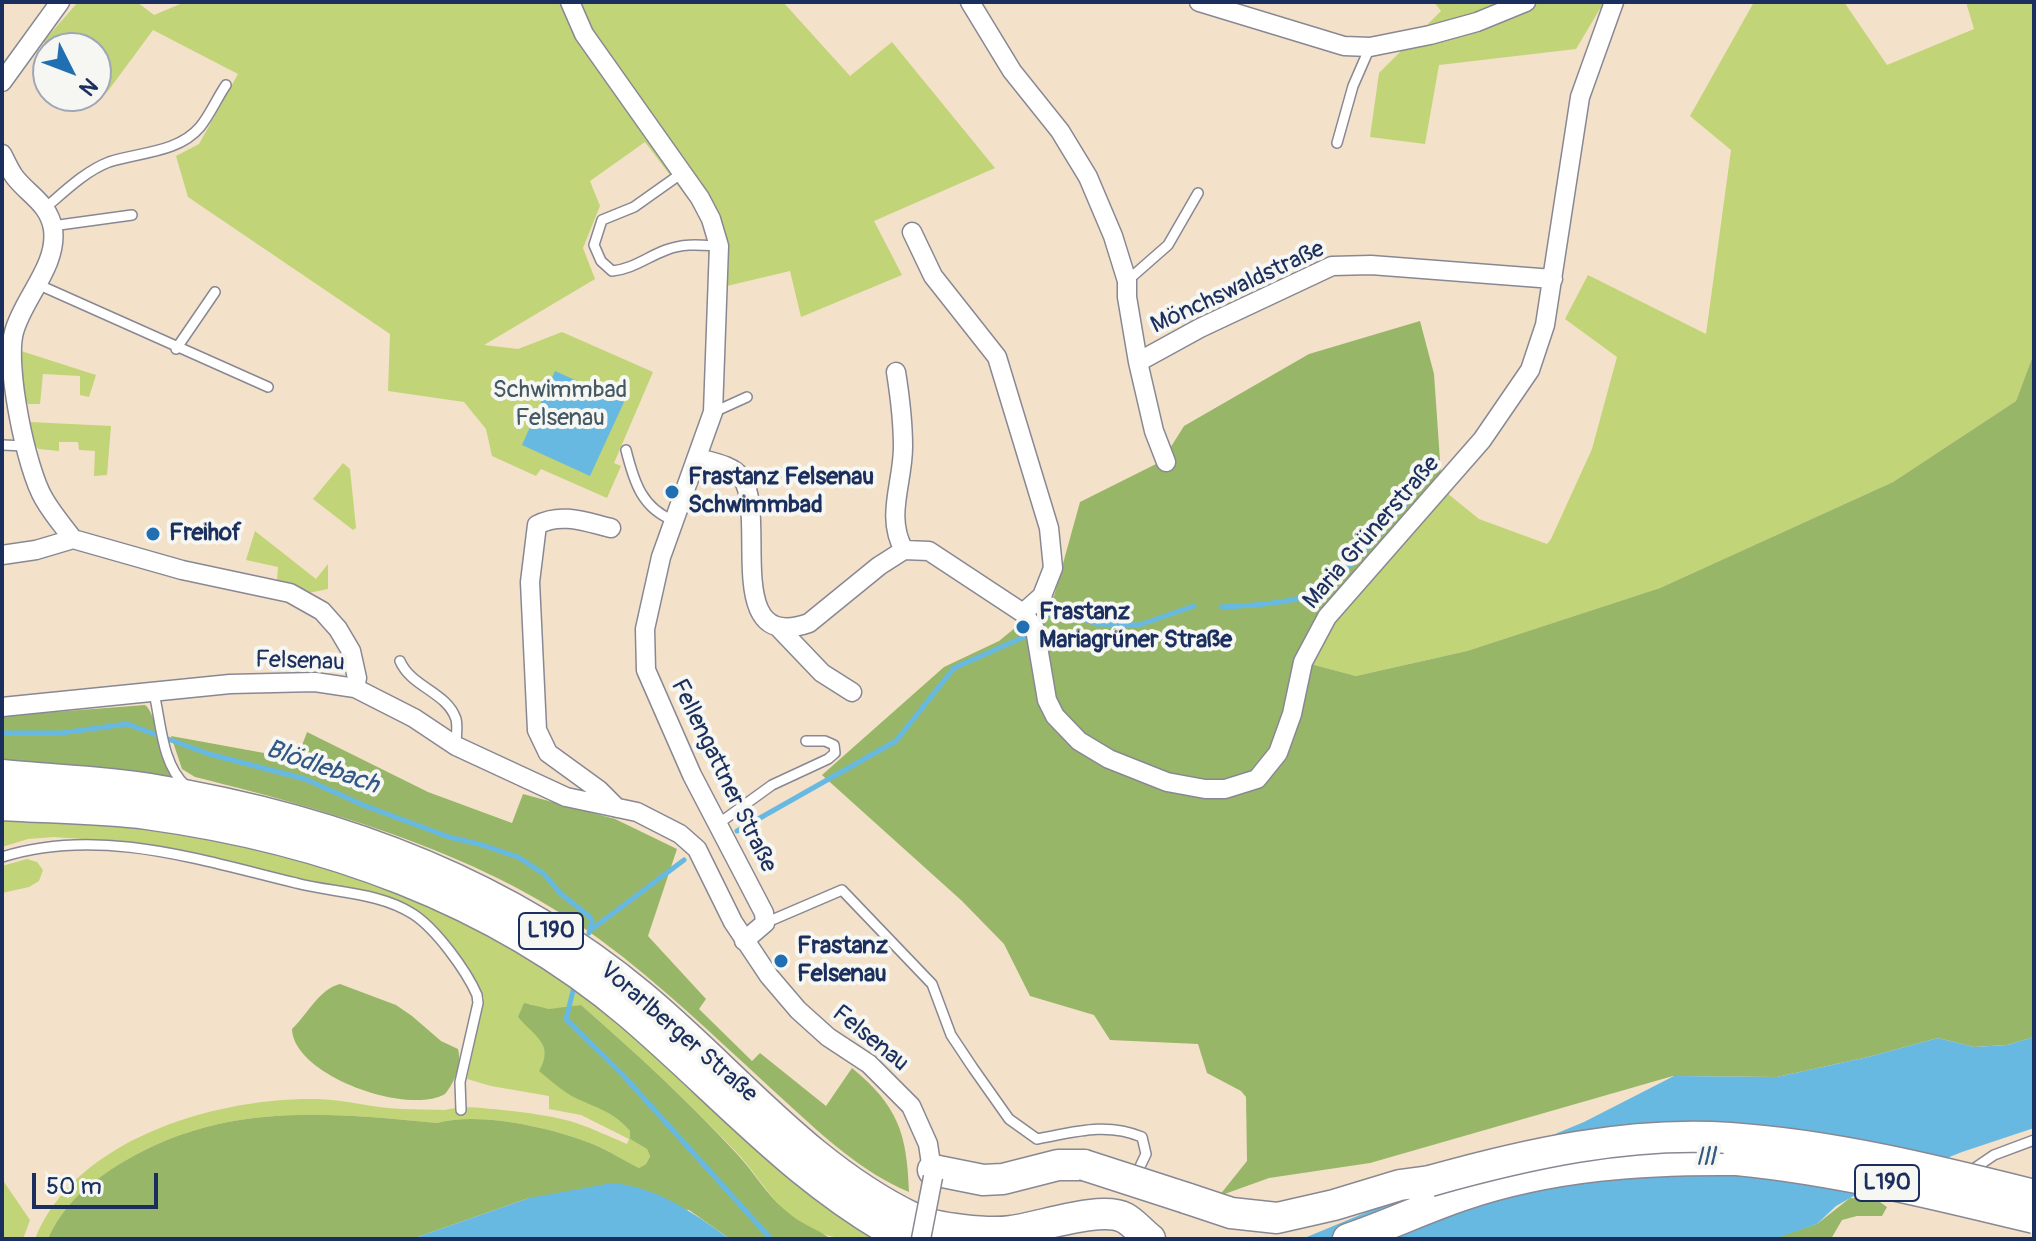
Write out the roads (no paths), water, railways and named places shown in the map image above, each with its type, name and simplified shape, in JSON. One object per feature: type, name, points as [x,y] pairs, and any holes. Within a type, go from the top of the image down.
[{"type":"main road","name":"Vorarlberger Straße","points":[[2,775],[149,789],[199,799],[289,820],[391,851],[435,868],[513,907],[612,972],[819,1158],[852,1183],[919,1221],[979,1232],[1127,1231]]},
{"type":"main road","name":"Vorarlberger Straße","points":[[2,805],[144,814],[223,827],[345,859],[450,899],[501,924],[571,968],[630,1014],[807,1175],[873,1222],[905,1239]]},
{"type":"main road","name":"L190","points":[[1352,1217],[1400,1185],[1430,1181],[1544,1154],[1639,1139],[1728,1137],[1837,1150],[2034,1192]]},
{"type":"main road","name":"L190","points":[[1283,1239],[1352,1217],[1465,1195],[1548,1173],[1660,1159],[1737,1160],[1815,1169],[2034,1218]]},
{"type":"main road","points":[[933,1173],[983,1180],[1003,1179],[1058,1165],[1084,1165],[1231,1213],[1277,1218],[1300,1214],[1352,1217]]},
{"type":"main road","points":[[1127,1231],[1133,1180]]},
{"type":"main road","points":[[1127,1231],[1135,1217],[1133,1180]]},
{"type":"main road","points":[[1080,1239],[1127,1231]]},
{"type":"street","name":"Fellengattner Straße","points":[[570,2],[584,34],[706,208],[719,246],[713,412],[661,557],[645,629],[646,670],[692,775],[764,913],[765,923]]},
{"type":"street","name":"Mönchswaldstraße","points":[[970,2],[1012,71],[1060,131],[1088,177],[1113,236],[1127,281],[1138,362],[1154,431],[1166,462]]},
{"type":"street","points":[[1199,2],[1249,10],[1344,46],[1370,47],[1477,22],[1526,2]]},
{"type":"street","name":"Maria Grünerstraße","points":[[1023,613],[1035,629],[1047,700],[1055,716],[1079,741],[1109,759],[1167,782],[1225,789],[1257,779],[1278,753],[1292,714],[1303,662],[1327,617],[1482,440],[1530,370],[1545,325],[1580,97],[1614,2]]},
{"type":"street","points":[[2,82],[51,5]]},
{"type":"street","points":[[2,154],[9,182],[40,199],[48,218],[50,257],[14,331],[11,361],[26,446],[43,499],[73,539]]},
{"type":"street","points":[[778,627],[796,628],[809,623],[879,566],[904,550],[929,551],[1023,613],[1042,596],[1053,568],[1049,528],[997,357],[933,276],[912,232]]},
{"type":"street","name":"Mönchswaldstraße","points":[[1138,362],[1200,328],[1332,266],[1371,265],[1553,279]]},
{"type":"street","points":[[896,372],[903,445],[902,474],[893,522],[904,550]]},
{"type":"street","points":[[698,458],[729,468],[742,478],[747,494],[754,592],[759,612],[778,627],[822,673],[852,692]]},
{"type":"street","name":"Felsenau","points":[[611,528],[575,519],[550,518],[537,525],[530,582],[537,730],[548,753],[599,790],[617,808]]},
{"type":"street","points":[[2,555],[36,550],[73,539],[182,570],[290,593],[322,611],[338,629],[351,651],[357,678],[355,688]]},
{"type":"street","name":"Felsenau","points":[[2,707],[156,702],[244,683],[315,682],[355,688],[394,706],[456,746],[566,797],[637,812],[680,834],[697,849],[744,941],[798,1010],[828,1037],[869,1064],[911,1106],[928,1144],[933,1173],[921,1239]]},
{"type":"street","points":[[744,941],[765,923]]},
{"type":"street","points":[[1953,1218],[1970,1198],[2034,1192]]},
{"type":"lane","points":[[1337,143],[1353,86],[1370,47]]},
{"type":"lane","points":[[48,218],[70,187],[107,163],[163,149],[186,139],[199,127],[226,85]]},
{"type":"lane","points":[[682,173],[634,207],[602,220],[594,245],[601,261],[612,271],[625,270],[684,244],[719,246]]},
{"type":"lane","points":[[1127,281],[1168,245],[1198,193]]},
{"type":"lane","points":[[48,218],[132,215]]},
{"type":"lane","points":[[37,284],[176,349],[268,387]]},
{"type":"lane","points":[[176,349],[215,292]]},
{"type":"lane","points":[[713,412],[747,397]]},
{"type":"lane","points":[[2,445],[26,446]]},
{"type":"lane","points":[[626,450],[633,478],[644,499],[653,510],[675,521]]},
{"type":"lane","points":[[400,661],[406,675],[437,695],[456,720],[456,746]]},
{"type":"lane","points":[[156,702],[169,759],[178,779],[199,799]]},
{"type":"lane","points":[[718,824],[772,785],[835,753],[834,745],[825,741],[806,741]]},
{"type":"lane","points":[[2,857],[59,844],[158,852],[372,898],[419,918],[437,936],[477,995],[478,1003],[460,1082],[461,1110]]},
{"type":"lane","points":[[765,923],[842,890],[932,984],[951,1035],[1009,1119],[1037,1139],[1105,1128],[1142,1137],[1146,1154],[1133,1180]]},
{"type":"lane","points":[[1970,1198],[1951,1183],[1994,1155],[2034,1140]]},
{"type":"water","name":"Schwimmbad Felsenau","points":[[555,371],[624,402],[590,476],[522,445]]},
{"type":"water","name":"Ill","points":[[2034,1037],[2034,1128],[1962,1152],[1859,1193],[1836,1206],[1817,1224],[1777,1238],[1302,1239],[1584,1122],[1674,1076],[1777,1077],[1938,1038],[1974,1047],[2007,1045]]},
{"type":"water","points":[[612,1183],[629,1185],[660,1196],[730,1239],[412,1239],[529,1198]]},
{"type":"waterway","points":[[1221,607],[1265,604],[1309,594],[1343,572],[1413,495]]},
{"type":"waterway","points":[[1046,616],[1059,611],[1097,624],[1139,625],[1194,606]]},
{"type":"waterway","points":[[737,831],[896,741],[954,668],[1024,637]]},
{"type":"waterway","name":"Blödlebach","points":[[2,733],[61,733],[127,724],[209,754],[305,779],[363,805],[449,837],[518,857],[544,874],[560,893],[590,917],[589,933]]},
{"type":"waterway","points":[[592,929],[684,860]]},
{"type":"waterway","name":"Blödlebach","points":[[575,983],[566,1019],[623,1075],[771,1239]]},
{"type":"place","name":"Frastanz Felsenau Schwimmbad","points":[[672,492]]},
{"type":"place","name":"Freihof","points":[[153,534]]},
{"type":"place","name":"Frastanz Mariagrüner Straße","points":[[1023,627]]},
{"type":"place","name":"Frastanz Felsenau","points":[[781,961]]}]
